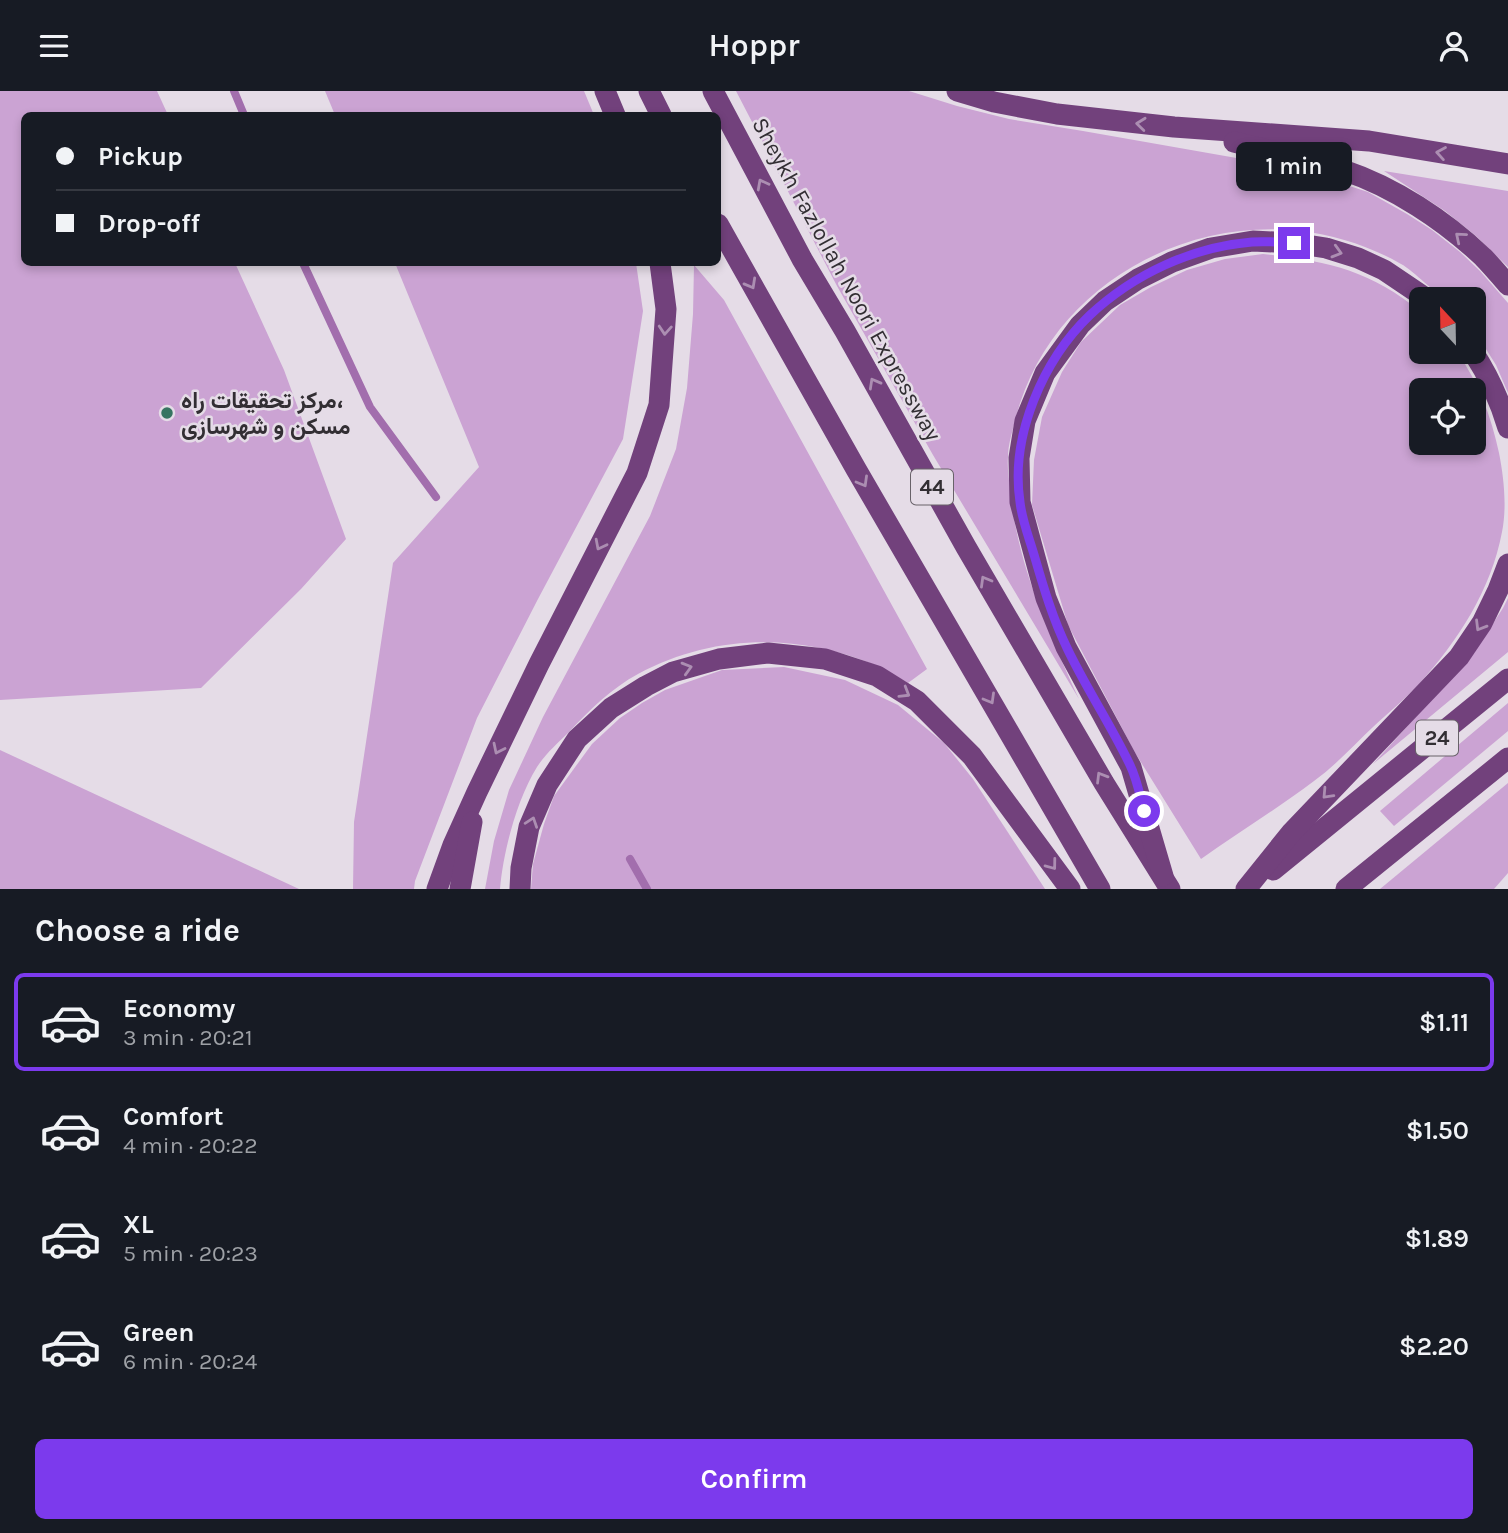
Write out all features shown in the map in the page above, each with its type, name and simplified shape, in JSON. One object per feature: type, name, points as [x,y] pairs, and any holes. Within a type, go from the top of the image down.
[{"type":"highway","points":[[605,91],[614,112]]},
{"type":"highway","points":[[649,91],[660,112]]},
{"type":"highway","name":"Sheykh Fazlollah Noori Expressway","points":[[713,91],[802,260],[845,331],[966,547],[1097,771],[1167,883]]},
{"type":"highway","points":[[957,91],[994,102],[1057,114],[1174,127],[1368,141],[1508,164]]},
{"type":"highway","points":[[1174,127],[1345,170],[1381,186],[1413,203],[1450,229],[1484,258],[1508,285]]},
{"type":"highway","name":"44","points":[[721,229],[849,457],[1100,889]]},
{"type":"highway","points":[[1167,883],[1131,767],[1072,658],[1046,598],[1020,502],[1018,459],[1026,421],[1045,373],[1080,325],[1105,302],[1138,279],[1172,262],[1211,248],[1254,241],[1294,243],[1326,249],[1358,258],[1384,270],[1409,287]]},
{"type":"highway","points":[[437,889],[477,792],[637,473],[659,405],[666,309],[660,266]]},
{"type":"highway","points":[[1481,364],[1497,395],[1508,428]]},
{"type":"highway","points":[[1248,889],[1292,833],[1459,657],[1482,623],[1508,564]]},
{"type":"highway","points":[[520,889],[521,868],[530,827],[547,785],[577,739],[611,708],[673,672],[719,659],[768,653],[825,659],[877,676],[917,701],[972,756],[1070,889]]},
{"type":"highway","name":"24","points":[[1248,889],[1508,679]]},
{"type":"highway","name":"24","points":[[1346,889],[1508,758]]},
{"type":"highway","points":[[460,889],[477,792]]},
{"type":"shaded area","points":[[0,91],[157,91],[167,112],[21,112],[21,266],[236,266],[284,370],[346,539],[301,589],[201,688],[0,700]]},
{"type":"shaded area","points":[[325,91],[584,91],[593,112],[334,112]]},
{"type":"shaded area","points":[[736,91],[909,91],[1009,119],[1294,168],[1368,192],[1432,230],[1460,252],[1508,303],[1508,393],[1486,349],[1486,287],[1430,287],[1401,264],[1353,243],[1301,231],[1254,230],[1207,237],[1163,251],[1122,273],[1086,301],[1055,336],[1031,376],[1015,421],[1008,453],[1008,473],[1019,544],[1045,622],[1079,699],[933,455],[837,286]]},
{"type":"shaded area","points":[[1384,171],[1508,191],[1508,267],[1445,211]]},
{"type":"shaded area","points":[[1263,254],[1308,260],[1365,277],[1409,303],[1409,364],[1464,364],[1473,378],[1409,378],[1409,455],[1486,455],[1486,409],[1499,453],[1504,513],[1497,553],[1481,594],[1460,632],[1419,684],[1322,775],[1201,859],[1134,751],[1068,625],[1032,505],[1034,460],[1042,417],[1062,372],[1081,342],[1120,305],[1187,270],[1225,259]]},
{"type":"shaded area","points":[[396,266],[636,266],[643,311],[623,439],[477,718],[414,889],[353,889],[354,822],[393,563],[479,467]]},
{"type":"shaded area","points":[[695,266],[724,300],[927,669],[908,683],[879,667],[816,647],[755,643],[696,651],[638,674],[601,700],[541,762],[523,794],[512,826],[500,889],[485,889],[494,841],[509,790],[543,717],[650,516],[676,449],[687,388]]},
{"type":"shaded area","points":[[1508,598],[1508,652],[1373,764],[1474,653]]},
{"type":"shaded area","points":[[784,667],[845,680],[898,705],[944,743],[973,779],[1045,889],[531,889],[533,864],[554,796],[592,744],[620,718],[665,690],[722,670]]},
{"type":"shaded area","points":[[1508,703],[1508,731],[1394,826],[1380,811]]},
{"type":"shaded area","points":[[0,750],[299,889],[0,889]]},
{"type":"shaded area","points":[[1508,783],[1508,873],[1494,889],[1380,889]]},
{"type":"waterway","points":[[234,91],[243,112]]},
{"type":"waterway","points":[[304,266],[370,407],[436,497]]},
{"type":"waterway","points":[[630,859],[647,889]]},
{"type":"place","name":"مرکز تحقیقات راه، مسکن و شهرسازی","points":[[167,413]]},
{"type":"route","points":[[1144,811],[1131,767],[1066,646],[1046,598],[1020,502],[1018,459],[1026,421],[1045,373],[1080,325],[1105,302],[1138,279],[1172,262],[1211,248],[1254,241],[1294,243]]}]
